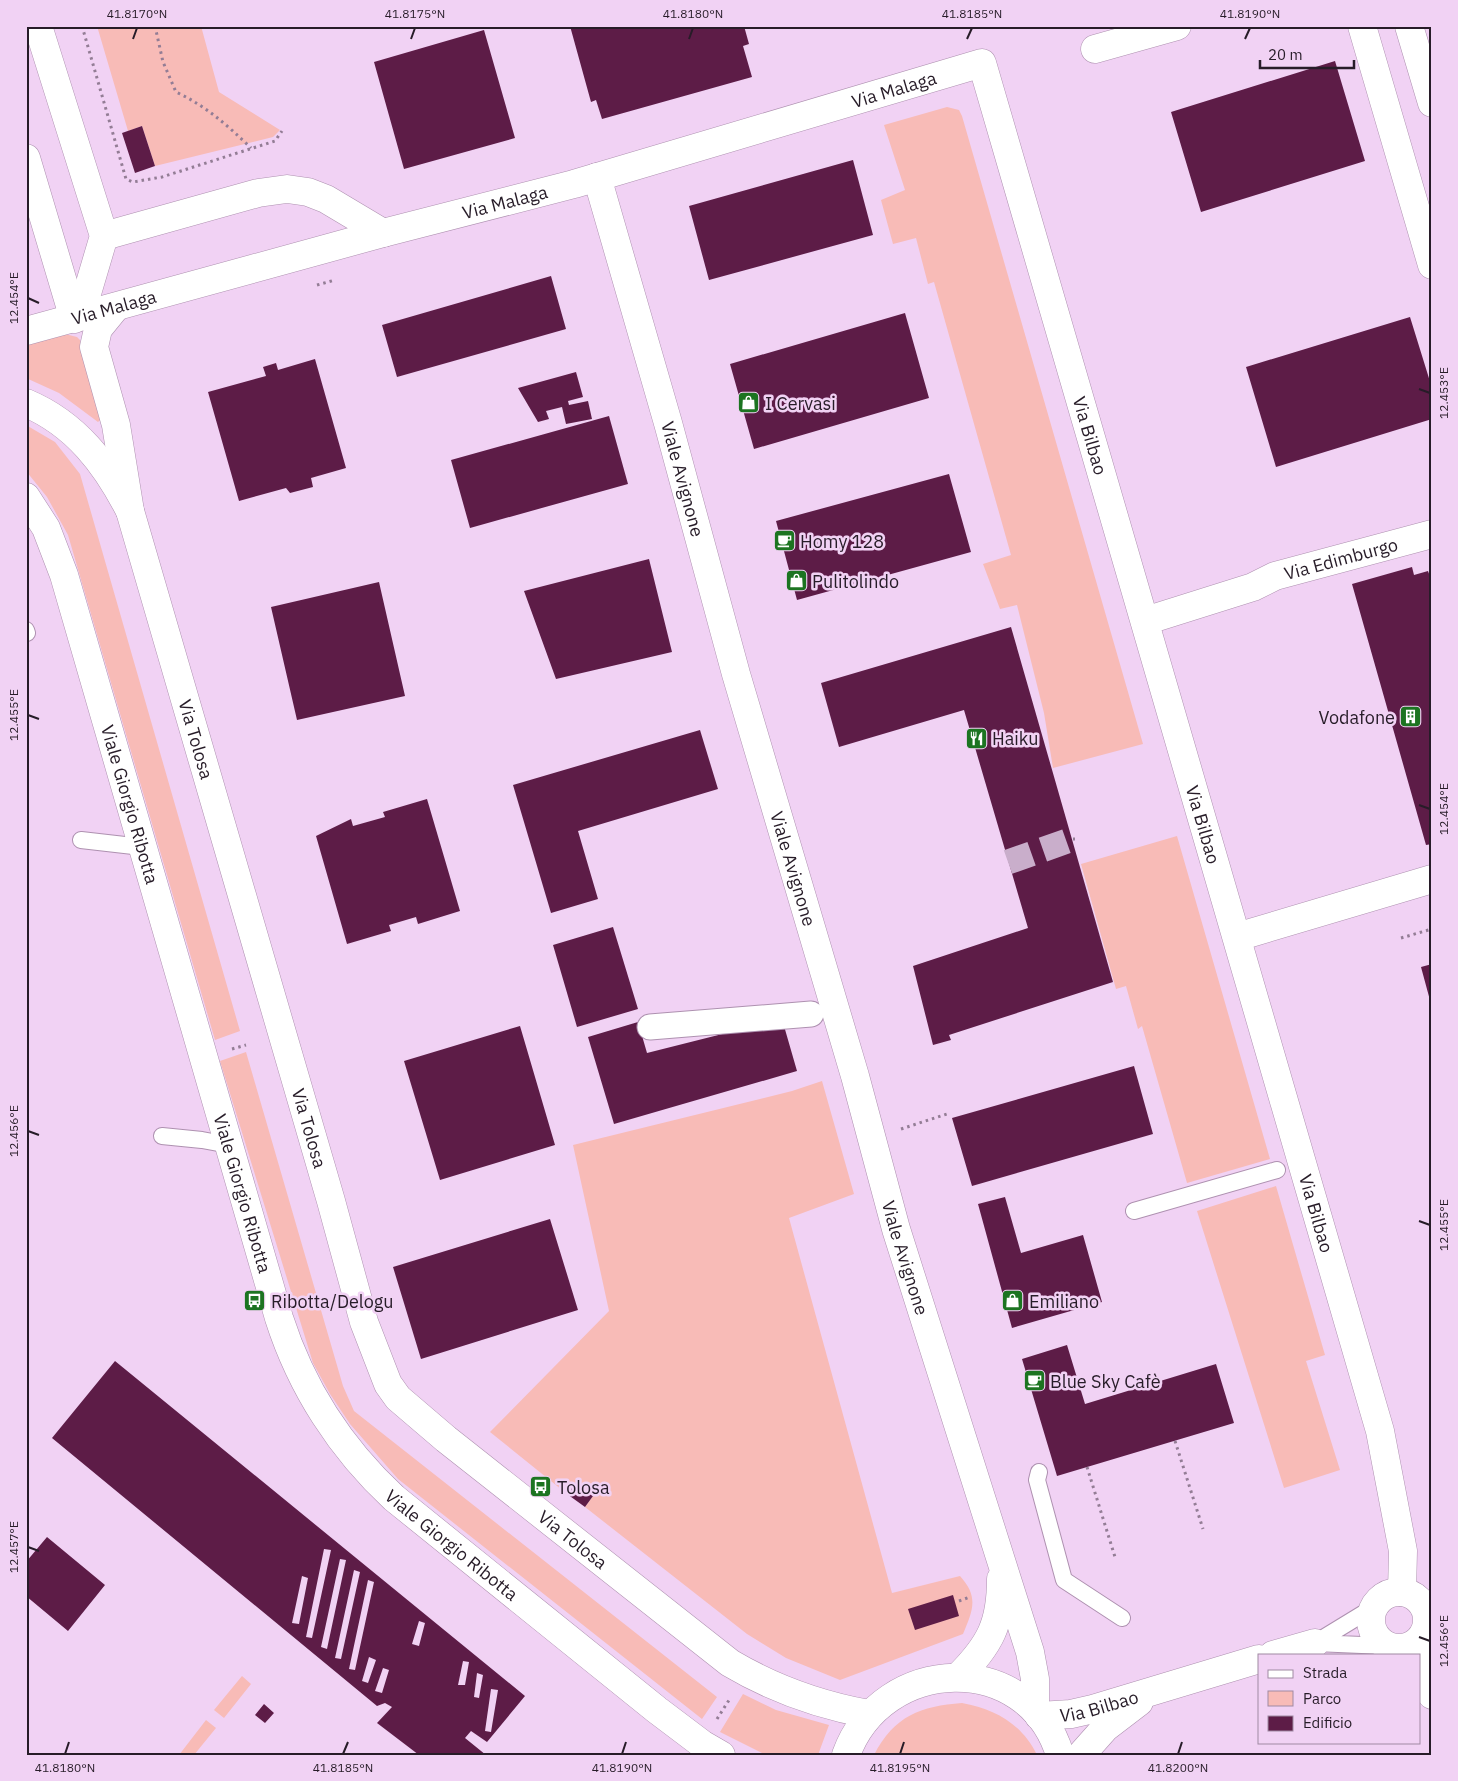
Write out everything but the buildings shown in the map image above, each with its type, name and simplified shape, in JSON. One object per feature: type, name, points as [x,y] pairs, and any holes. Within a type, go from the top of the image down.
[{"type":"street","points":[[38,26],[104,236],[77,318]]},
{"type":"street","points":[[1096,50],[1177,26]]},
{"type":"street","points":[[1362,26],[1432,265]]},
{"type":"street","points":[[1410,26],[1432,103]]},
{"type":"street","name":"Via Malaga","points":[[26,331],[382,233],[597,177],[982,62]]},
{"type":"street","name":"Via Bilbao","points":[[982,62],[1380,1431],[1403,1551],[1402,1592]]},
{"type":"street","points":[[26,158],[77,318]]},
{"type":"street","name":"Viale Avignone","points":[[597,177],[668,423],[738,681],[841,1029],[896,1229],[1030,1652],[1035,1679],[1037,1713]]},
{"type":"street","points":[[104,236],[258,193],[287,189],[308,192],[326,199],[382,233]]},
{"type":"street","name":"Via Tolosa","points":[[116,307],[98,329],[94,347],[118,432],[130,511],[331,1200],[362,1313],[388,1384],[398,1398],[446,1439],[730,1663],[753,1677],[794,1695],[828,1706],[869,1714]]},
{"type":"street","points":[[26,403],[50,416],[85,442],[114,479],[130,511]]},
{"type":"street","name":"Viale Giorgio Ribotta","points":[[26,497],[46,528],[64,575],[284,1336],[318,1407],[349,1449],[394,1498],[657,1710],[702,1744],[721,1755]]},
{"type":"street","name":"Via Edimburgo","points":[[1144,621],[1253,588],[1281,574],[1432,534]]},
{"type":"street","points":[[1237,937],[1432,879]]},
{"type":"street","points":[[650,1027],[811,1014]]},
{"type":"street","name":"Viale Avignone","points":[[958,1677],[982,1652],[994,1630],[1000,1599],[1000,1557]]},
{"type":"street","points":[[1402,1592],[1422,1602],[1426,1612],[1427,1624],[1424,1634],[1417,1643],[1407,1648],[1385,1646],[1377,1639],[1372,1628],[1371,1617],[1374,1607],[1391,1593],[1402,1592]]},
{"type":"street","points":[[1276,1654],[1315,1643]]},
{"type":"street","points":[[1417,1643],[1432,1695]]},
{"type":"street","name":"Via Bilbao","points":[[1037,1713],[1071,1714],[1093,1709],[1258,1659]]},
{"type":"street","points":[[846,1755],[855,1735],[869,1714],[895,1693],[918,1682],[958,1677],[998,1686],[1037,1713],[1050,1732],[1060,1755]]},
{"type":"street","name":"Via Bilbao","points":[[1081,1755],[1116,1718],[1158,1688]]},
{"type":"lane","points":[[81,840],[142,847]]},
{"type":"lane","points":[[162,1136],[229,1145]]},
{"type":"lane","points":[[1134,1211],[1277,1170]]},
{"type":"lane","points":[[1039,1472],[1036,1480],[1064,1580],[1122,1618]]},
{"type":"lane","points":[[1315,1643],[1374,1607]]},
{"type":"lane","points":[[1315,1643],[1385,1646]]},
{"type":"path","points":[[82,26],[126,178],[133,182],[162,177],[275,141],[282,131]]},
{"type":"path","points":[[155,26],[163,62],[176,92],[197,102],[224,121],[251,148]]},
{"type":"path","points":[[317,286],[339,278]]},
{"type":"path","points":[[1401,938],[1432,929]]},
{"type":"path","points":[[901,1129],[950,1113]]},
{"type":"path","points":[[1175,1441],[1203,1530]]},
{"type":"path","points":[[1087,1468],[1115,1557]]},
{"type":"path","points":[[716,1721],[733,1694]]},
{"type":"green space","points":[[97,26],[201,26],[219,92],[280,130],[273,137],[155,166],[142,126],[128,131]]},
{"type":"green space","points":[[947,107],[959,110],[962,116],[1143,744],[1053,768],[1044,713],[1017,605],[1000,609],[983,564],[1011,555],[934,282],[928,284],[916,238],[893,244],[881,200],[905,190],[884,125]]},
{"type":"green space","points":[[65,334],[77,337],[80,340],[101,419],[98,422],[59,393],[26,378],[26,345]]},
{"type":"green space","points":[[26,425],[55,442],[80,474],[240,1031],[215,1040],[68,535],[47,497],[26,471]]},
{"type":"green space","points":[[1177,836],[1270,1159],[1187,1183],[1142,1026],[1138,1029],[1126,986],[1116,989],[1081,864]]},
{"type":"green space","points":[[246,1052],[343,1386],[354,1411],[717,1697],[702,1719],[398,1479],[350,1424],[330,1394],[313,1363],[220,1061]]},
{"type":"green space","points":[[822,1081],[854,1194],[789,1218],[892,1593],[960,1576],[972,1597],[971,1611],[963,1634],[840,1680],[786,1658],[747,1634],[585,1507],[593,1496],[576,1483],[567,1494],[490,1432],[609,1311],[573,1145],[792,1091]]},
{"type":"green space","points":[[1276,1186],[1325,1355],[1306,1361],[1340,1470],[1284,1488],[1197,1211]]},
{"type":"green space","points":[[242,1676],[251,1684],[224,1718],[214,1710]]},
{"type":"green space","points":[[743,1694],[776,1710],[829,1725],[818,1755],[766,1755],[720,1732]]},
{"type":"green space","points":[[962,1703],[986,1709],[1006,1720],[1024,1735],[1037,1755],[874,1755],[890,1731],[910,1715],[921,1710],[947,1704]]},
{"type":"green space","points":[[206,1720],[216,1728],[194,1755],[179,1755]]},
{"type":"tunnel","points":[[1008,862],[1073,839]]},
{"type":"place","name":"I Cervasi","points":[[749,403]]},
{"type":"place","name":"Homy 128","points":[[784,541]]},
{"type":"place","name":"Pulitolindo","points":[[796,581]]},
{"type":"place","name":"Vodafone","points":[[1411,717]]},
{"type":"place","name":"Haiku","points":[[976,738]]},
{"type":"place","name":"Ribotta/Delogu","points":[[255,1301]]},
{"type":"place","name":"Emiliano","points":[[1013,1301]]},
{"type":"place","name":"Blue Sky Cafè","points":[[1034,1381]]},
{"type":"place","name":"Tolosa","points":[[541,1487]]}]
